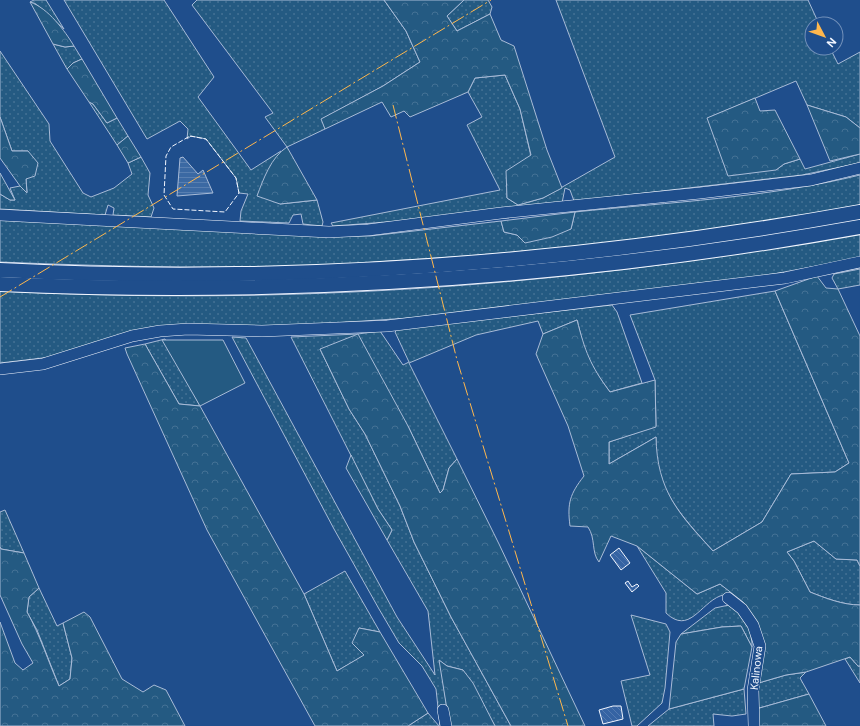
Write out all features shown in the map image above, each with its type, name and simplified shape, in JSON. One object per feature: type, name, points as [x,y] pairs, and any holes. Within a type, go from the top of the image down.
[{"type":"main road","points":[[0,270],[114,274],[200,274],[309,272],[424,266],[534,258],[646,245],[769,228],[860,212]]},
{"type":"main road","points":[[0,284],[204,289],[318,286],[418,281],[552,271],[653,259],[788,240],[860,227]]},
{"type":"street","points":[[0,215],[329,232],[368,230],[501,213],[811,180],[860,168]]},
{"type":"street","points":[[0,369],[43,364],[132,336],[160,330],[188,329],[262,331],[387,326],[785,278],[860,262]]},
{"type":"street","name":"Kalinowa","points":[[728,598],[742,609],[758,637],[760,646],[753,690],[754,726]]},
{"type":"street","points":[[443,710],[446,726]]},
{"type":"green space","points":[[34,0],[46,0],[64,29],[36,4],[30,2]]},
{"type":"green space","points":[[64,0],[164,0],[214,77],[198,97],[251,170],[281,151],[265,177],[280,204],[317,200],[323,222],[322,226],[303,224],[301,214],[293,215],[289,223],[240,221],[241,211],[248,194],[239,193],[236,178],[206,139],[191,136],[187,139],[188,129],[180,121],[147,139]]},
{"type":"green space","points":[[197,0],[384,0],[406,31],[420,62],[383,86],[322,119],[325,129],[287,147],[265,117],[273,113],[192,5]]},
{"type":"green space","points":[[384,0],[464,0],[447,16],[457,31],[490,14],[501,40],[514,46],[547,150],[562,188],[543,198],[518,205],[507,198],[506,171],[531,155],[520,109],[505,75],[475,78],[468,92],[410,117],[404,111],[391,117],[382,102],[325,129],[321,119],[383,86],[420,62],[406,31]]},
{"type":"green space","points":[[464,0],[488,0],[492,7],[490,14],[457,31],[447,16]]},
{"type":"green space","points":[[556,0],[808,0],[815,16],[804,16],[804,56],[834,56],[838,64],[860,52],[860,128],[846,117],[807,105],[796,81],[708,118],[776,170],[784,164],[800,159],[805,169],[860,154],[860,163],[802,175],[574,201],[570,190],[565,188],[562,203],[427,219],[333,226],[331,223],[500,190],[467,125],[482,117],[468,92],[475,78],[505,75],[520,109],[531,156],[507,189],[507,198],[518,205],[543,198],[615,157]]},
{"type":"green space","points":[[30,2],[43,9],[61,27],[74,46],[65,47],[53,44]]},
{"type":"green space","points":[[53,44],[65,47],[74,46],[82,59],[73,63],[67,69]]},
{"type":"green space","points":[[0,51],[49,124],[50,141],[83,193],[91,197],[114,188],[132,174],[128,163],[141,157],[150,173],[148,195],[154,208],[151,217],[113,215],[114,208],[108,205],[105,215],[0,209],[0,194],[10,200],[15,200],[10,188],[20,186],[27,192],[26,179],[28,151],[12,151],[0,117]]},
{"type":"green space","points":[[82,59],[117,118],[107,123],[93,104],[89,102],[67,69],[73,63]]},
{"type":"green space","points":[[755,98],[760,111],[775,110],[800,159],[784,164],[776,170],[728,176],[707,118]]},
{"type":"green space","points":[[89,102],[93,104],[107,123],[117,118],[128,136],[117,145]]},
{"type":"green space","points":[[807,105],[846,117],[860,128],[860,154],[830,161]]},
{"type":"green space","points":[[0,117],[12,151],[28,151],[38,163],[35,176],[26,179],[27,193],[20,186],[0,158]]},
{"type":"green space","points":[[128,136],[141,157],[128,163],[117,145]]},
{"type":"green space","points":[[287,147],[317,200],[280,204],[257,196],[272,163],[281,151]]},
{"type":"green space","points":[[0,173],[15,200],[10,200],[0,194]]},
{"type":"green space","points":[[860,175],[860,205],[743,225],[685,233],[508,253],[311,266],[262,267],[112,266],[0,262],[0,220],[328,236],[370,236],[501,221],[504,232],[517,235],[571,229],[575,212],[754,194],[825,183]]},
{"type":"green space","points":[[575,212],[571,229],[552,237],[525,243],[517,235],[504,232],[501,221]]},
{"type":"green space","points":[[860,233],[860,258],[757,277],[439,316],[288,326],[198,325],[51,357],[0,363],[0,291],[108,295],[216,296],[432,288],[540,279],[647,267]]},
{"type":"green space","points":[[860,269],[860,285],[838,289],[832,278],[834,274]]},
{"type":"green space","points":[[817,276],[826,288],[838,289],[860,336],[860,566],[857,560],[836,559],[814,541],[787,552],[794,561],[810,592],[828,599],[860,605],[860,666],[858,666],[850,657],[806,672],[786,675],[755,684],[757,625],[743,602],[720,584],[697,594],[637,546],[611,536],[599,562],[595,554],[592,536],[588,527],[570,526],[569,505],[575,488],[584,476],[568,426],[536,354],[543,334],[577,320],[589,358],[610,392],[655,380],[656,427],[609,442],[609,464],[656,437],[657,456],[661,472],[672,500],[680,513],[713,551],[762,522],[791,474],[835,472],[849,463],[775,291]]},
{"type":"green space","points":[[775,291],[849,463],[835,472],[791,474],[762,522],[713,551],[686,520],[670,498],[659,473],[656,459],[656,437],[609,464],[609,442],[656,426],[655,380],[630,315]]},
{"type":"green space","points":[[612,305],[617,312],[642,383],[610,392],[597,374],[585,351],[577,320],[543,334],[538,321],[476,335],[409,363],[457,459],[449,468],[443,490],[440,493],[408,426],[320,349],[349,409],[365,434],[400,506],[414,542],[451,617],[511,726],[495,726],[463,670],[447,666],[440,661],[449,722],[440,726],[436,689],[422,666],[399,643],[379,609],[334,529],[232,337],[246,338],[397,617],[435,675],[428,611],[387,540],[392,530],[378,509],[291,337],[358,334],[380,331],[403,365],[409,362],[395,332],[398,329]]},
{"type":"green space","points":[[358,334],[408,426],[440,493],[443,490],[449,468],[457,459],[585,726],[511,726],[451,617],[414,542],[400,506],[365,434],[349,409],[320,349]]},
{"type":"green space","points":[[165,339],[200,406],[179,404],[145,344]]},
{"type":"green space","points":[[162,340],[223,340],[245,383],[200,406]]},
{"type":"green space","points":[[145,344],[179,404],[200,406],[304,594],[337,671],[364,655],[352,643],[359,628],[380,632],[428,713],[408,726],[315,726],[207,530],[127,354],[125,348]]},
{"type":"green space","points":[[351,455],[378,509],[392,530],[387,540],[346,468]]},
{"type":"green space","points":[[5,510],[24,553],[1,549],[0,547],[0,512]]},
{"type":"green space","points":[[814,541],[836,559],[857,560],[860,566],[860,605],[828,599],[810,592],[794,561],[787,552]]},
{"type":"green space","points":[[637,546],[697,594],[720,584],[732,593],[720,596],[713,600],[694,616],[688,619],[681,621],[674,619],[666,613],[666,593]]},
{"type":"green space","points":[[0,547],[1,549],[24,553],[39,588],[29,597],[27,612],[40,639],[59,686],[70,679],[72,658],[63,623],[84,612],[90,617],[122,679],[143,692],[154,685],[166,690],[185,726],[0,726],[0,622],[15,663],[23,670],[33,663],[22,644],[0,595]]},
{"type":"green space","points":[[345,571],[380,632],[359,628],[365,655],[337,671],[304,594]]},
{"type":"green space","points":[[39,588],[57,626],[63,623],[72,658],[70,679],[59,686],[37,630],[27,612],[29,597]]},
{"type":"green space","points":[[729,605],[738,608],[744,615],[750,632],[752,647],[741,626],[722,627],[681,634],[715,608]]},
{"type":"green space","points":[[631,615],[666,624],[670,632],[665,688],[662,703],[637,726],[632,726],[621,681],[650,675]]},
{"type":"green space","points":[[741,626],[752,647],[744,689],[669,709],[676,642],[681,634],[722,627]]},
{"type":"green space","points":[[850,657],[858,666],[860,666],[860,683],[845,659]]},
{"type":"green space","points":[[439,660],[447,666],[463,670],[473,683],[495,726],[441,726],[449,722]]},
{"type":"green space","points":[[806,672],[800,678],[809,694],[756,709],[755,684],[786,675]]},
{"type":"green space","points":[[744,689],[746,714],[732,716],[713,714],[714,726],[648,726],[669,709]]},
{"type":"green space","points":[[809,694],[826,726],[756,726],[756,709]]},
{"type":"green space","points":[[428,713],[439,726],[408,726]]},
{"type":"shaded area","points":[[183,157],[198,174],[203,170],[213,193],[177,196],[180,158]]},
{"type":"building","points":[[619,548],[630,563],[621,570],[610,555]]},
{"type":"building","points":[[628,581],[632,587],[637,584],[639,586],[632,592],[625,583]]},
{"type":"building","points":[[613,706],[621,706],[623,719],[603,724],[599,710]]},
{"type":"fence","points":[[190,136],[206,139],[236,178],[239,193],[225,212],[173,209],[164,195],[166,156],[171,147],[190,136]]},
{"type":"power","points":[[0,297],[491,0]]},
{"type":"power","points":[[393,105],[457,360],[568,726]]}]
